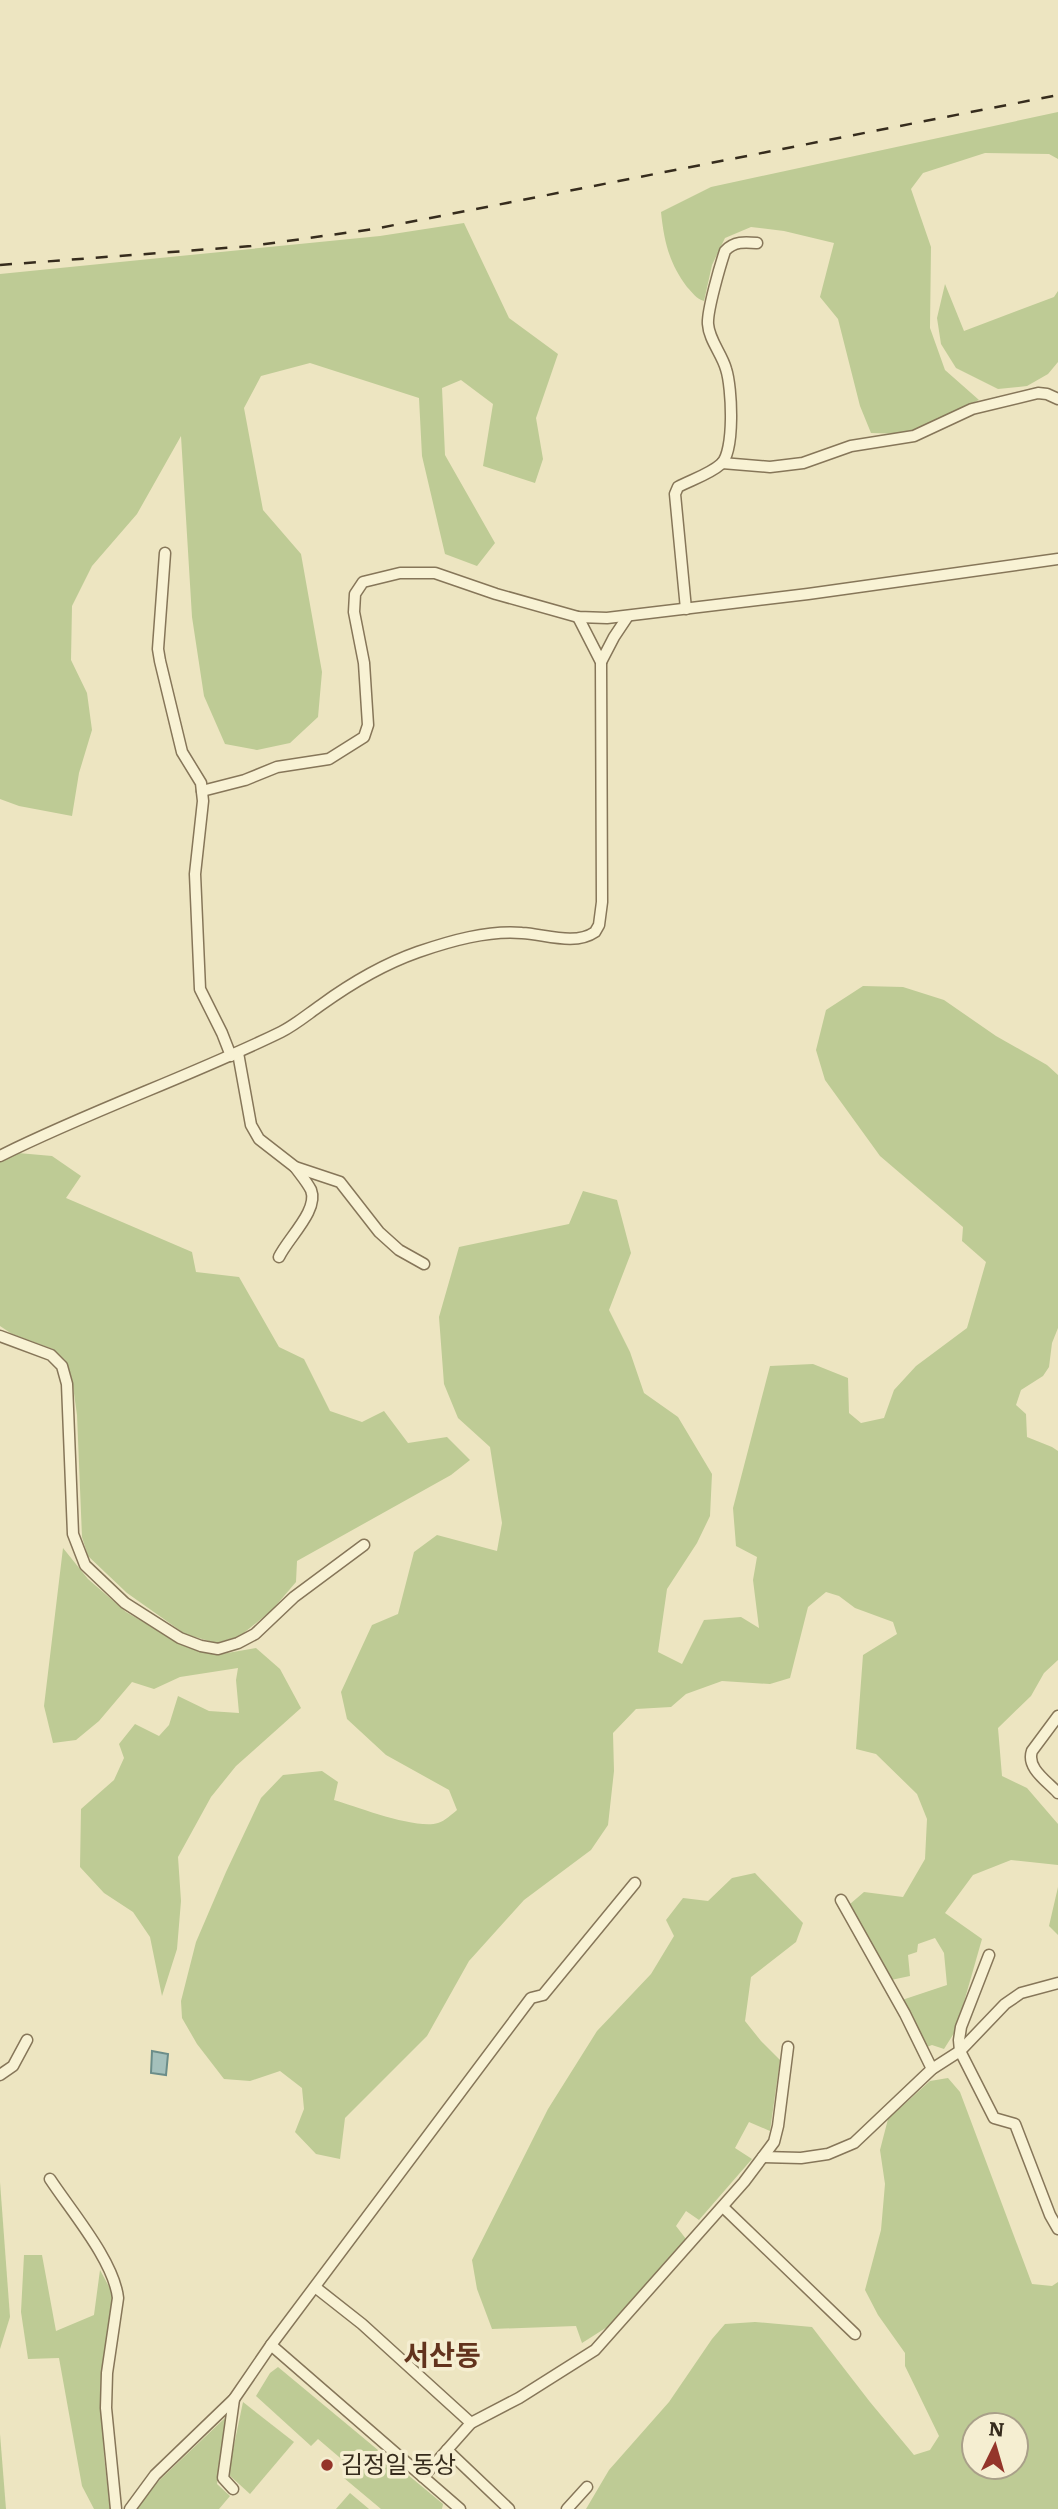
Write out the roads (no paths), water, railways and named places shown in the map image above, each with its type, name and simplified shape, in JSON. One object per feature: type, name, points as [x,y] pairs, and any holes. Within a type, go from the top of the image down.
[{"type":"street","points":[[687,609],[675,494],[678,487],[722,463],[726,458],[728,445],[730,385],[726,368],[709,331],[708,315],[725,251],[731,244],[757,243]]},
{"type":"street","points":[[722,463],[770,467],[803,463],[851,446],[914,436],[972,409],[1038,393],[1058,400]]},
{"type":"street","points":[[166,553],[158,649],[182,752],[201,783],[202,791],[195,874],[200,989],[234,1054],[250,1125],[259,1139],[295,1167],[310,1188],[313,1199],[310,1209],[279,1257]]},
{"type":"street","points":[[202,791],[245,780],[277,767],[329,759],[364,737],[368,725],[364,663],[354,612],[355,594],[363,582],[400,573],[435,573],[496,594],[578,617],[607,618],[1058,559]]},
{"type":"street","points":[[601,662],[628,616]]},
{"type":"street","points":[[0,1156],[286,1030],[323,1003],[382,968],[417,952],[489,934],[521,932],[578,938],[595,932],[599,925],[601,902],[601,662],[578,617]]},
{"type":"street","points":[[295,1167],[340,1182],[379,1232],[399,1250],[424,1264]]},
{"type":"street","points":[[0,1336],[51,1355],[62,1366],[67,1384],[73,1534],[85,1565],[125,1603],[180,1638],[218,1649],[238,1643],[255,1634],[294,1597],[364,1545]]},
{"type":"street","points":[[1058,1716],[1030,1757],[1034,1768],[1058,1793]]},
{"type":"street","points":[[131,2509],[155,2475],[234,2399],[271,2345],[531,1998],[543,1995],[635,1883]]},
{"type":"street","points":[[841,1900],[905,2014],[932,2069]]},
{"type":"street","points":[[989,1955],[961,2027],[960,2051],[995,2118],[1015,2124],[1058,2229]]},
{"type":"street","points":[[763,2157],[801,2158],[828,2154],[855,2143],[932,2069],[960,2051],[1013,1998],[1021,1993],[1058,1983]]},
{"type":"street","points":[[0,2075],[13,2066],[27,2040]]},
{"type":"street","points":[[423,2477],[471,2423],[519,2398],[595,2350],[723,2207],[774,2142],[788,2047]]},
{"type":"street","points":[[50,2179],[107,2263],[117,2286],[118,2298],[107,2373],[106,2408],[116,2509]]},
{"type":"street","points":[[723,2207],[855,2334]]},
{"type":"street","points":[[314,2287],[362,2324],[471,2423]]},
{"type":"street","points":[[271,2345],[460,2509]]},
{"type":"street","points":[[233,2489],[223,2478],[234,2399]]},
{"type":"street","points":[[447,2450],[509,2509]]},
{"type":"street","points":[[567,2509],[587,2487]]},
{"type":"water","points":[[152,2051],[168,2054],[166,2075],[151,2073]]},
{"type":"railway","points":[[0,265],[251,246],[374,229],[1058,95]]},
{"type":"place","name":"김정일 동상","points":[[327,2465]]},
{"type":"district","name":"서산동","points":[[442,2355]]}]
